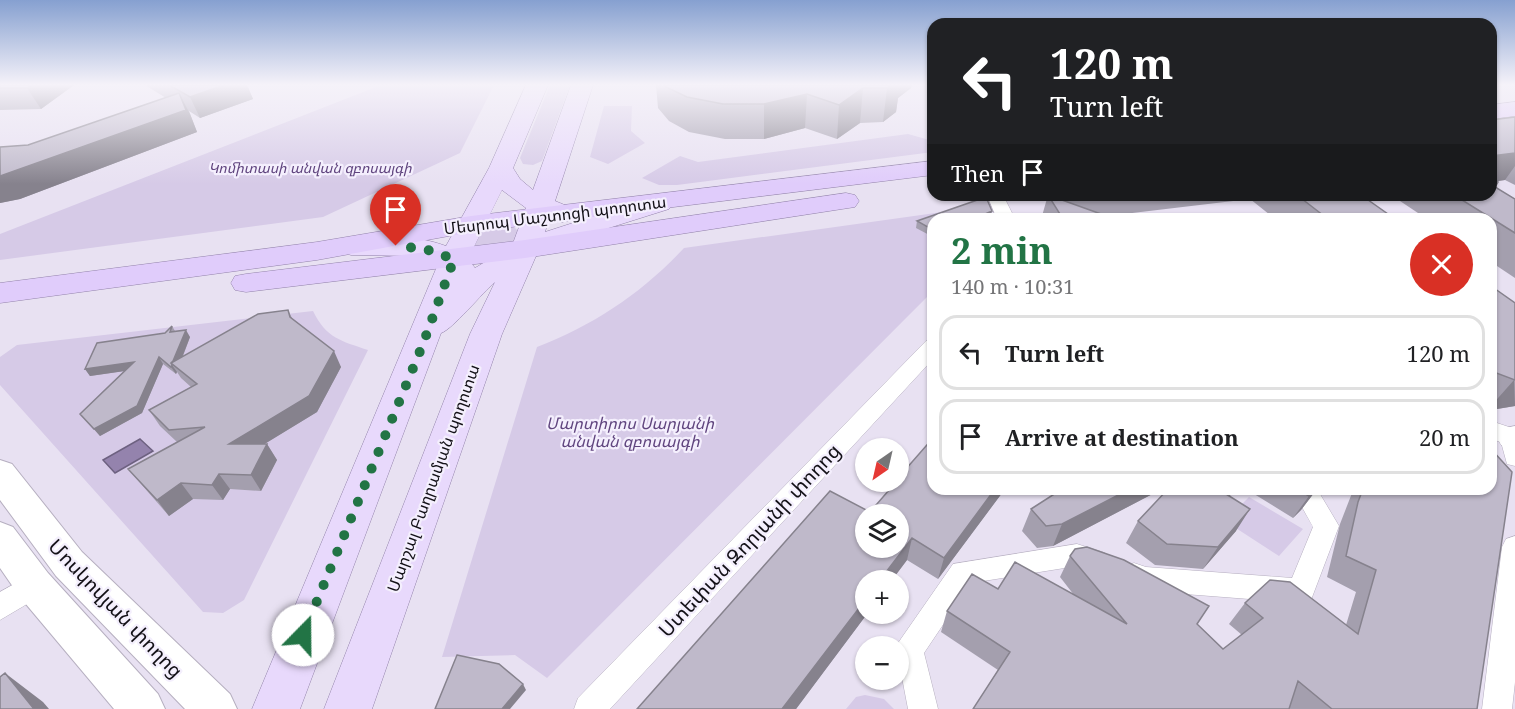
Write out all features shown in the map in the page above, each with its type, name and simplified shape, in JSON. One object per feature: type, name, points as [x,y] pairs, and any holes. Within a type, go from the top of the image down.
[{"type":"highway","name":"Մեսրոպ Մաշտոցի պողոտա","points":[[0,294],[342,246],[547,212],[660,203],[927,169]]},
{"type":"highway","name":"Մեսրոպ Մաշտոցի պողոտա","points":[[0,315],[454,259],[927,190]]},
{"type":"main road","points":[[276,709],[423,344],[454,259],[501,168],[523,118]]},
{"type":"main road","name":"Մարշալ Բաղրամյան պողոտա","points":[[348,709],[486,334],[525,249],[547,212],[573,118]]},
{"type":"main road","points":[[501,168],[506,180],[515,189],[547,212],[621,228],[684,224]]},
{"type":"main road","points":[[423,344],[445,313],[471,286],[525,249],[555,236],[660,203]]},
{"type":"main road","points":[[342,246],[396,246],[425,249],[454,259],[471,286],[480,306],[486,334]]},
{"type":"main road","name":"Մոսկովյան փողոց","points":[[0,474],[69,564],[215,709]]},
{"type":"main road","points":[[0,538],[34,585],[143,709]]},
{"type":"street","name":"Ստեփան Զորյանի փողոց","points":[[589,709],[927,352]]},
{"type":"street","points":[[922,709],[909,651],[963,572],[1077,555],[1146,579],[1301,591],[1326,526],[1308,495]]},
{"type":"street","points":[[1497,709],[1515,547]]},
{"type":"street","points":[[0,607],[34,585]]},
{"type":"green space","name":"Կոմիտասի անվան զբոսայգի","points":[[296,118],[477,118],[460,153],[323,217],[0,260],[0,234]]},
{"type":"green space","points":[[536,118],[558,118],[542,161],[533,165],[523,164],[520,158]]},
{"type":"green space","points":[[601,118],[632,118],[631,131],[645,143],[608,164],[590,157]]},
{"type":"green space","points":[[908,134],[927,139],[927,153],[677,185],[659,185],[642,178],[680,156],[698,162]]},
{"type":"green space","name":"Մարտիրոս Սարյանի անվան զբոսայգի","points":[[964,209],[952,213],[935,213]]},
{"type":"green space","name":"Մարտիրոս Սարյանի անվան զբոսայգի","points":[[927,214],[927,297],[547,678],[515,655],[442,657],[537,347],[578,329],[616,306],[651,279],[684,248]]},
{"type":"green space","points":[[513,226],[519,232],[515,243],[474,247],[472,237],[478,230]]},
{"type":"green space","points":[[313,311],[329,333],[342,341],[368,350],[244,600],[223,613],[203,612],[0,385],[0,357],[17,345]]},
{"type":"green space","points":[[1249,497],[1303,529],[1279,556],[1225,521]]},
{"type":"green space","points":[[865,695],[884,699],[894,709],[846,709],[856,697]]},
{"type":"shaded area","points":[[140,439],[153,451],[115,473],[103,460]]},
{"type":"building","points":[[106,118],[163,118],[0,176],[0,147],[28,145]]},
{"type":"building","points":[[1515,118],[1515,153],[1497,155],[1497,119]]},
{"type":"building","points":[[1497,188],[1515,199],[1515,233],[1497,222],[1497,213],[1483,213],[1464,201],[1497,201]]},
{"type":"building","points":[[974,201],[988,201],[992,211],[988,213],[940,213]]},
{"type":"building","points":[[1052,201],[1065,201],[1098,213],[1059,213]]},
{"type":"building","points":[[1305,201],[1370,201],[1386,213],[1320,213]]},
{"type":"building","points":[[927,218],[927,227],[917,221]]},
{"type":"building","points":[[1497,290],[1515,303],[1515,380],[1497,373]]},
{"type":"building","points":[[288,310],[290,317],[334,351],[309,396],[229,444],[267,444],[251,475],[219,474],[212,485],[181,483],[157,500],[128,469],[205,427],[169,430],[149,410],[197,384],[171,363],[258,314]]},
{"type":"building","points":[[172,326],[170,332],[186,330],[171,367],[159,357],[137,406],[94,429],[80,414],[134,362],[85,369],[97,343],[165,333]]},
{"type":"building","points":[[927,445],[927,495],[991,495],[944,558],[912,538],[909,542],[909,504],[877,504],[887,492],[909,492],[909,465]]},
{"type":"building","points":[[1497,456],[1512,472],[1477,709],[1332,709],[1298,681],[1289,709],[973,709],[1010,652],[947,611],[972,574],[998,589],[1015,562],[1127,624],[1070,556],[1075,549],[1087,547],[1124,560],[1209,606],[1197,624],[1223,649],[1263,618],[1245,603],[1270,580],[1290,582],[1358,634],[1376,570],[1346,556],[1361,495],[1497,495]]},
{"type":"building","points":[[830,491],[855,504],[855,558],[897,558],[888,570],[855,570],[855,613],[782,709],[637,709]]},
{"type":"building","points":[[1053,495],[1118,495],[1062,524],[1046,526],[1031,509]]},
{"type":"building","points":[[1162,495],[1228,495],[1250,509],[1218,547],[1167,544],[1138,521]]},
{"type":"building","points":[[457,655],[499,664],[523,684],[502,709],[435,709]]},
{"type":"building","points":[[5,673],[34,709],[0,709],[0,677]]},
{"type":"route","points":[[303,635],[423,344],[454,259],[425,249],[396,246]]}]
